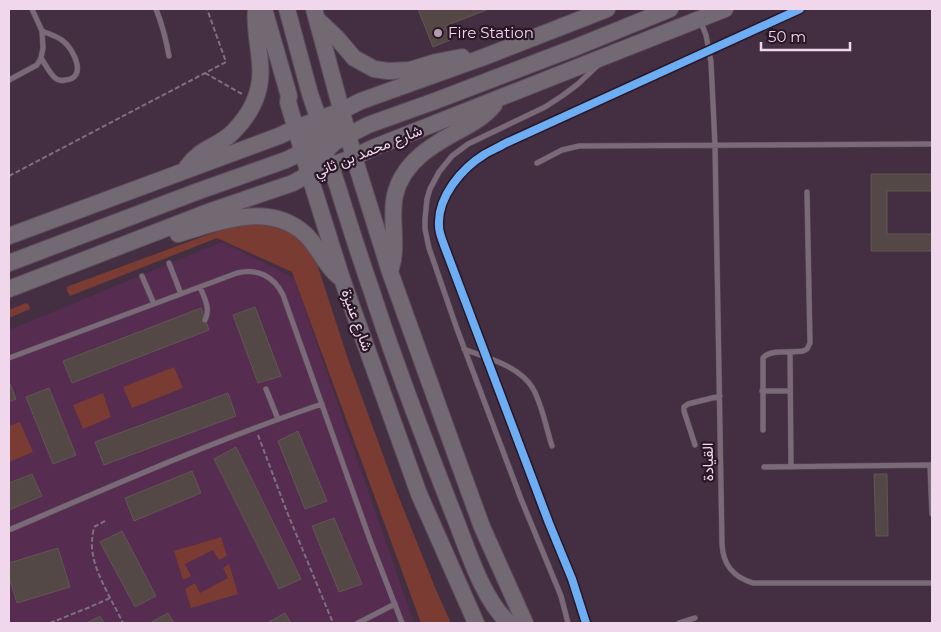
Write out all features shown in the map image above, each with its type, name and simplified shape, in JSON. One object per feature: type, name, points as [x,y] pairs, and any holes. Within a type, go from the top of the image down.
[{"type":"main road","points":[[186,170],[197,155],[229,135],[249,114],[255,101],[261,71],[256,30],[256,9]]},
{"type":"main road","name":"شارع عنيزة","points":[[264,9],[289,96],[288,102],[342,279],[419,494],[476,623]]},
{"type":"main road","points":[[287,9],[336,182],[382,324],[424,441],[477,572],[488,595],[500,614],[509,623]]},
{"type":"main road","points":[[9,236],[278,136],[361,101],[484,57],[576,17],[607,9]]},
{"type":"main road","points":[[9,263],[303,152],[326,148],[368,126],[435,102],[670,9]]},
{"type":"main road","name":"شارع محمد بن ثاني","points":[[9,289],[211,211],[293,183],[309,174],[326,148],[354,157],[375,147],[725,9]]},
{"type":"main road","points":[[316,14],[354,58],[374,69],[410,70],[455,58],[484,57]]},
{"type":"main road","points":[[316,14],[354,157],[390,272],[482,527],[525,623]]},
{"type":"main road","points":[[390,272],[394,250],[394,203],[404,175],[420,155],[441,140],[488,113],[498,99]]},
{"type":"main road","points":[[326,148],[332,131],[339,122],[341,111]]},
{"type":"main road","points":[[296,128],[309,133],[326,148]]},
{"type":"main road","points":[[124,244],[149,242],[237,218],[254,216],[274,217],[290,224],[306,235],[327,264],[342,279]]},
{"type":"lane","points":[[9,80],[37,65],[40,58],[43,48],[42,31],[32,9]]},
{"type":"lane","points":[[156,9],[162,24],[169,56]]},
{"type":"lane","name":"القيادة","points":[[700,19],[706,36],[711,62],[715,145],[724,560],[732,572],[745,581],[760,584],[932,583]]},
{"type":"lane","points":[[40,58],[58,80],[70,80],[76,74],[77,62],[66,44],[62,40],[42,31]]},
{"type":"lane","points":[[568,623],[560,596],[464,348],[427,238],[425,229],[426,209],[434,180],[445,164],[460,150],[468,144],[536,111],[562,96],[585,78],[605,56]]},
{"type":"lane","points":[[536,163],[562,150],[580,146],[932,144]]},
{"type":"lane","points":[[762,430],[762,361],[764,356],[770,353],[803,352],[807,350],[810,344],[807,192]]},
{"type":"lane","points":[[169,263],[181,294]]},
{"type":"lane","points":[[9,358],[243,272],[262,273],[277,284],[283,295],[370,540],[402,623]]},
{"type":"lane","points":[[142,276],[154,304]]},
{"type":"lane","points":[[200,287],[208,310],[205,320]]},
{"type":"lane","points":[[464,348],[502,364],[525,378],[531,385],[538,400],[552,446]]},
{"type":"lane","points":[[790,352],[791,467]]},
{"type":"lane","points":[[266,389],[278,419]]},
{"type":"lane","points":[[762,391],[790,391]]},
{"type":"lane","points":[[695,445],[684,407],[688,404],[720,396]]},
{"type":"lane","points":[[9,530],[99,491],[255,428],[322,404]]},
{"type":"lane","points":[[764,467],[931,465],[932,514]]},
{"type":"lane","points":[[358,623],[395,604]]},
{"type":"lane","points":[[679,623],[695,618]]},
{"type":"path","points":[[9,176],[226,62],[207,9]]},
{"type":"path","points":[[206,73],[248,97]]},
{"type":"path","points":[[255,428],[333,623]]},
{"type":"path","points":[[105,521],[94,528],[92,554],[97,571],[123,623]]},
{"type":"path","points":[[50,623],[110,598]]},
{"type":"shaded area","points":[[240,224],[276,225],[301,239],[315,258],[349,362],[394,485],[451,623],[421,623],[292,272],[217,238],[70,296],[67,291],[69,286]]},
{"type":"shaded area","points":[[222,242],[294,278],[414,623],[9,623],[9,330]]},
{"type":"shaded area","points":[[26,303],[30,309],[9,318],[9,310]]},
{"type":"shaded area","points":[[174,367],[183,388],[132,408],[123,387]]},
{"type":"shaded area","points":[[103,393],[111,417],[83,429],[73,405]]},
{"type":"shaded area","points":[[20,422],[33,452],[9,462],[9,426]]},
{"type":"shaded area","points":[[221,537],[227,556],[219,560],[213,550],[185,564],[191,576],[183,580],[174,551]]},
{"type":"shaded area","points":[[229,564],[238,594],[191,608],[185,589],[195,583],[200,593],[228,578],[223,568]]},
{"type":"building","name":"Fire Station","points":[[418,9],[489,9],[445,26],[450,40],[433,47]]},
{"type":"building","points":[[871,174],[932,174],[932,191],[887,191],[887,234],[932,234],[932,251],[871,251]]},
{"type":"building","points":[[255,307],[281,376],[258,383],[233,315]]},
{"type":"building","points":[[201,308],[209,330],[72,383],[63,361]]},
{"type":"building","points":[[9,381],[16,399],[9,402]]},
{"type":"building","points":[[49,388],[76,455],[53,464],[26,397]]},
{"type":"building","points":[[228,393],[236,416],[104,465],[95,442]]},
{"type":"building","points":[[298,431],[327,501],[305,509],[278,441]]},
{"type":"building","points":[[236,447],[301,579],[279,589],[214,459]]},
{"type":"building","points":[[192,471],[201,493],[134,521],[125,498]]},
{"type":"building","points":[[32,474],[42,496],[9,510],[9,483]]},
{"type":"building","points":[[874,474],[887,474],[888,536],[876,536]]},
{"type":"building","points":[[334,518],[362,584],[339,592],[312,526]]},
{"type":"building","points":[[122,531],[156,596],[135,607],[100,542]]},
{"type":"building","points":[[58,548],[70,587],[17,603],[9,577],[9,563]]},
{"type":"building","points":[[168,613],[174,623],[150,623]]},
{"type":"building","points":[[285,613],[291,623],[267,623]]},
{"type":"building","points":[[100,616],[104,623],[87,623]]},
{"type":"cycle path","points":[[586,623],[572,579],[549,523],[442,238],[439,226],[442,204],[453,184],[468,167],[476,160],[506,143],[800,9]]},
{"type":"place","name":"Fire Station","points":[[438,33]]}]
